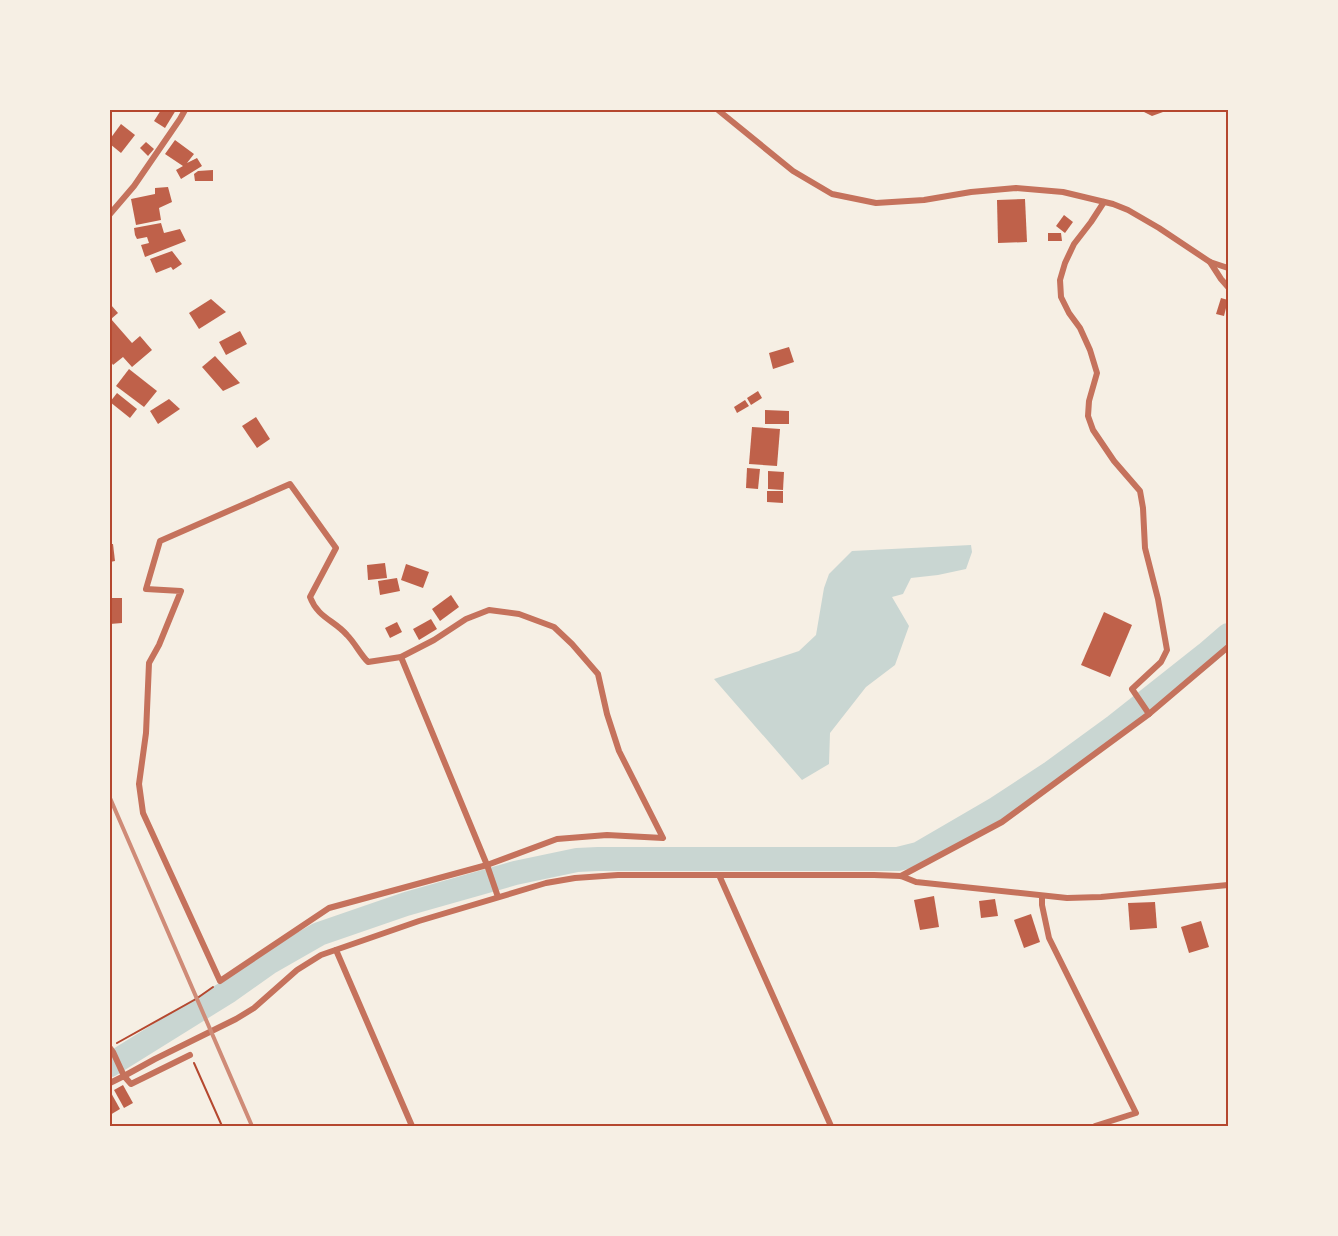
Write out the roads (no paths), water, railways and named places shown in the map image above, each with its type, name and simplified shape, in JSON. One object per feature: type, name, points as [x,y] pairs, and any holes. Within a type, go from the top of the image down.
[{"type":"street","points":[[110,214],[134,186],[185,110]]},
{"type":"street","points":[[718,110],[793,171],[832,194],[876,203],[924,200],[971,192],[1016,188],[1063,192],[1113,204],[1141,217],[1210,262],[1228,268]]},
{"type":"street","points":[[1104,202],[1074,244],[1065,263],[1060,280],[1061,297],[1080,328],[1097,373],[1088,409],[1093,430],[1114,461],[1140,491],[1143,508],[1144,548],[1158,600],[1167,650],[1161,662],[1132,688],[1149,714]]},
{"type":"street","points":[[1210,262],[1228,287]]},
{"type":"street","points":[[290,484],[336,548],[310,597],[314,608],[346,634],[368,662],[401,657],[434,640],[466,619],[489,610],[519,614],[554,627],[572,644],[598,674],[607,714],[620,751],[663,838],[607,835],[557,839],[487,867],[329,908],[220,981],[142,813],[140,784],[146,733],[149,663],[159,645],[181,591],[146,589],[160,541],[290,484]]},
{"type":"street","points":[[901,876],[1002,822],[1149,714],[1228,647]]},
{"type":"street","points":[[401,657],[498,897]]},
{"type":"street","points":[[110,1083],[123,1073],[236,1019],[254,1008],[297,969],[321,955],[419,921],[546,883],[618,875],[874,874],[901,876],[916,882],[1067,898],[1228,885]]},
{"type":"street","points":[[718,875],[831,1126]]},
{"type":"street","points":[[1042,896],[1049,938],[1136,1113],[1095,1126]]},
{"type":"street","points":[[336,950],[412,1126]]},
{"type":"street","points":[[111,1050],[131,1084],[190,1054]]},
{"type":"waterway","points":[[110,1065],[229,991],[270,962],[319,934],[406,904],[515,873],[577,860],[598,859],[898,859],[918,854],[997,808],[1052,772],[1115,726],[1228,635]]},
{"type":"railway","points":[[110,798],[252,1126]]}]
